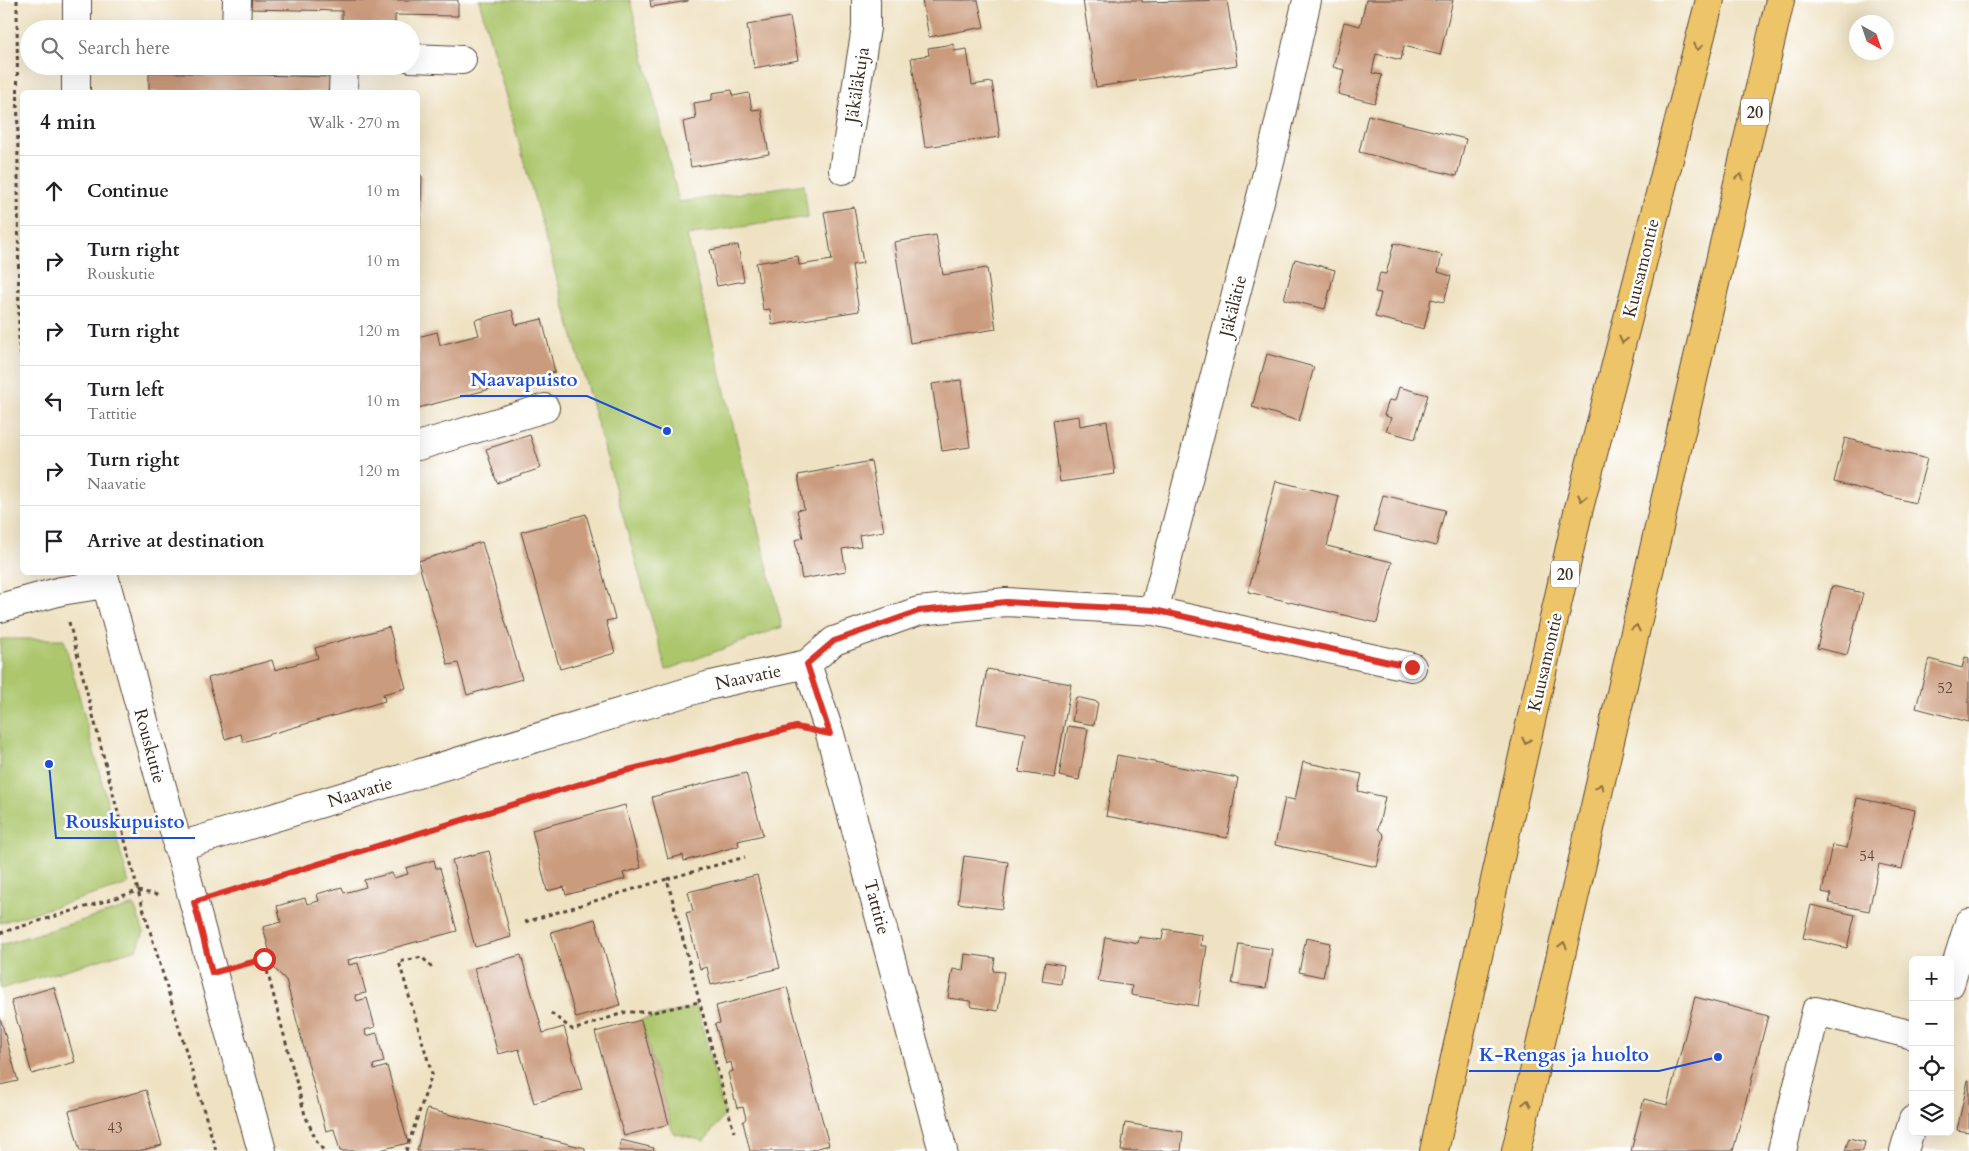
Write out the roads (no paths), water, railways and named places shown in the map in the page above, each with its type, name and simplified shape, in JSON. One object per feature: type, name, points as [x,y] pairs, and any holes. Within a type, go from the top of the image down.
[{"type":"highway","name":"Kuusamontie","points":[[1434,1151],[1578,512],[1710,0]]},
{"type":"highway","name":"20","points":[[1516,1151],[1780,0]]},
{"type":"street","points":[[77,0],[77,20]]},
{"type":"street","points":[[236,20],[237,0]]},
{"type":"street","name":"Jäkäläkuja","points":[[844,170],[866,28],[866,0]]},
{"type":"street","name":"Jäkälätie","points":[[1154,610],[1269,167],[1307,0]]},
{"type":"street","points":[[420,58],[462,60]]},
{"type":"street","points":[[76,75],[76,90]]},
{"type":"street","points":[[343,90],[344,75]]},
{"type":"street","points":[[420,445],[545,408]]},
{"type":"street","points":[[0,608],[61,592],[104,578]]},
{"type":"street","name":"Rouskutie","points":[[104,578],[262,1151]]},
{"type":"street","name":"Naavatie","points":[[177,847],[707,686],[807,664],[834,641],[919,611],[1006,602],[1154,610],[1412,667]]},
{"type":"street","name":"Tattitie","points":[[807,664],[830,734],[943,1151]]},
{"type":"street","points":[[1954,971],[1969,923]]},
{"type":"street","points":[[1782,1151],[1816,1011],[1909,1034]]},
{"type":"street","points":[[1904,1151],[1909,1134]]},
{"type":"place","name":"Naavapuisto","points":[[667,431]]},
{"type":"place","name":"Rouskupuisto","points":[[49,764]]},
{"type":"place","name":"K-Rengas ja huolto","points":[[1718,1057]]}]
